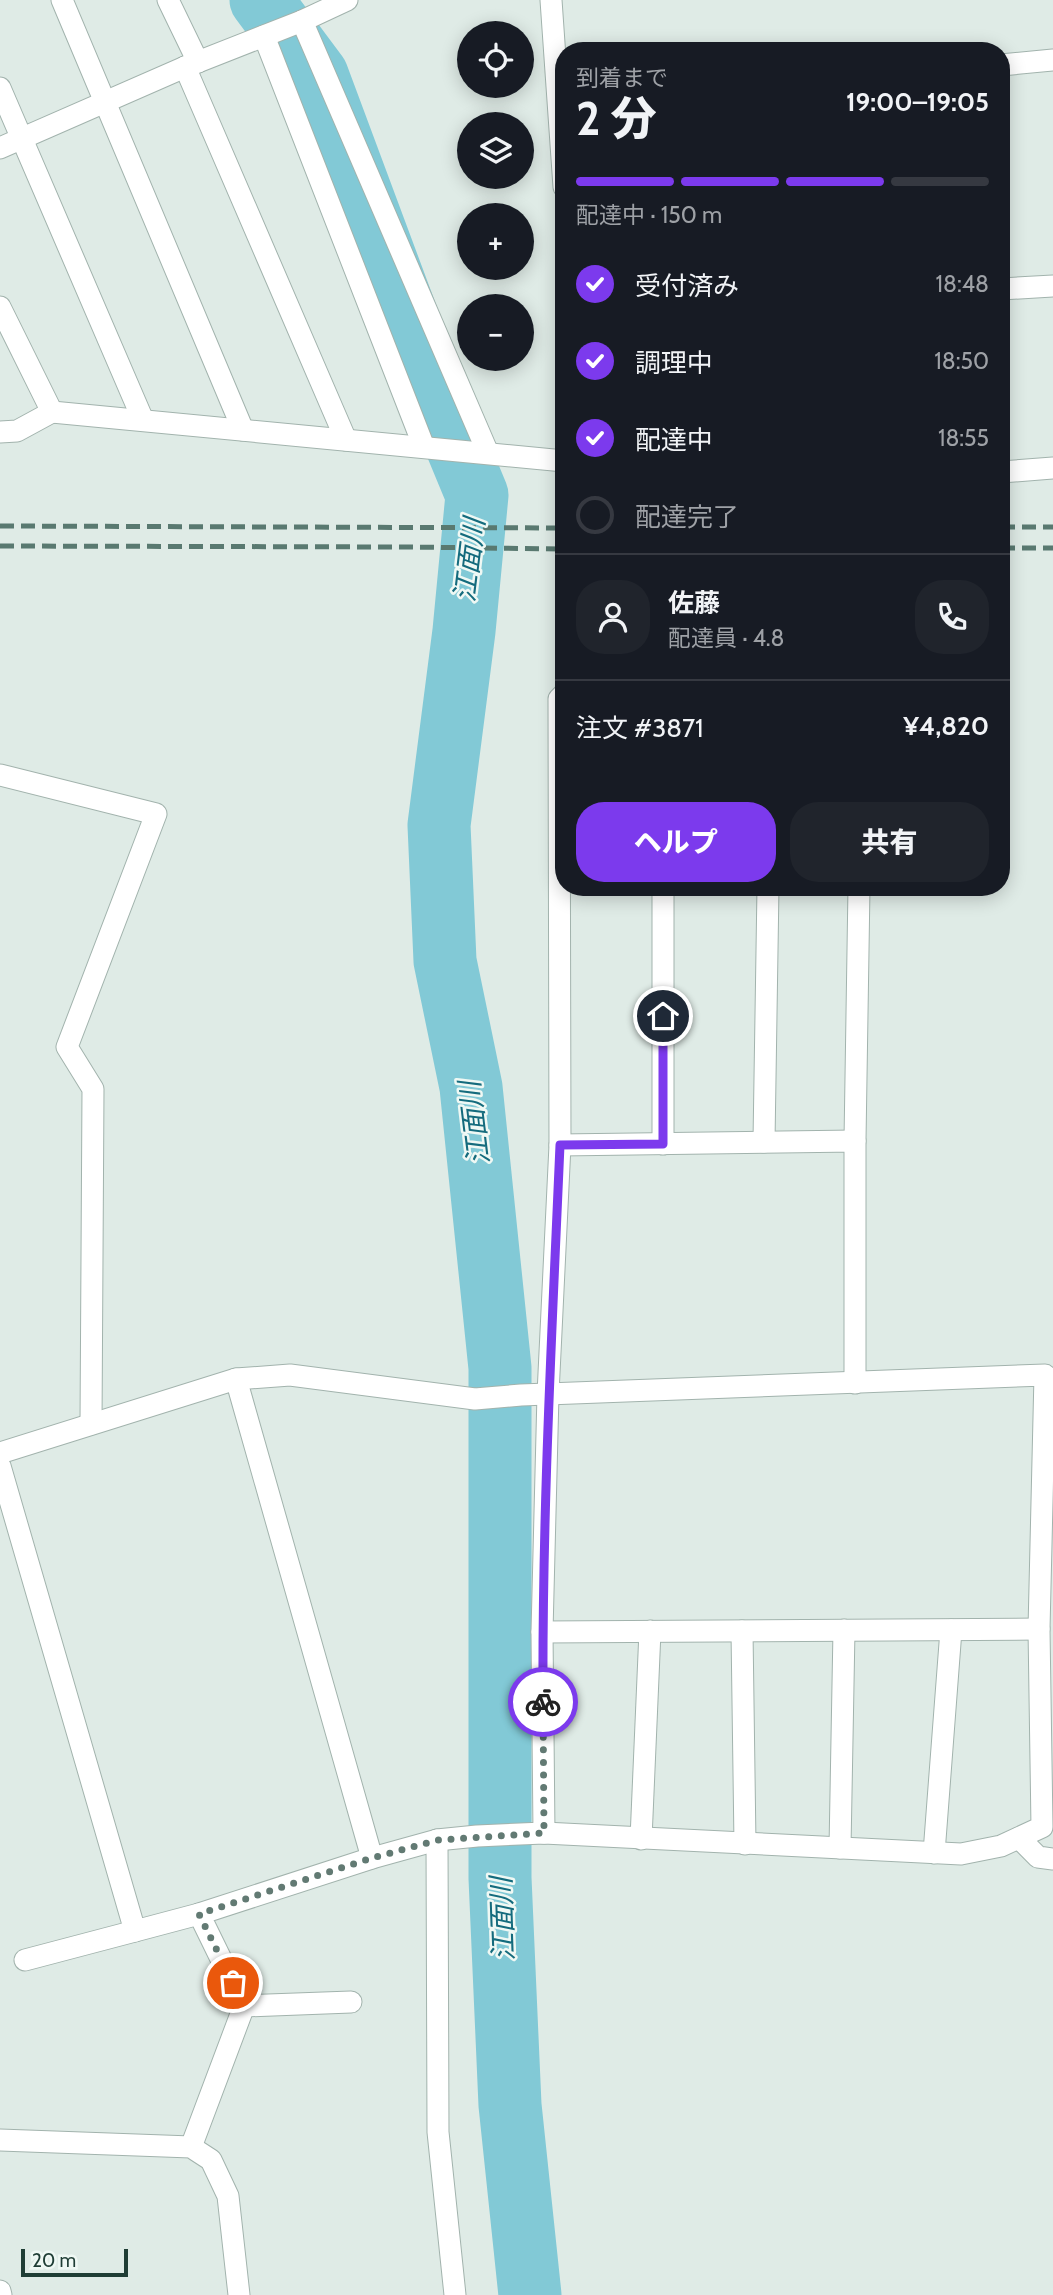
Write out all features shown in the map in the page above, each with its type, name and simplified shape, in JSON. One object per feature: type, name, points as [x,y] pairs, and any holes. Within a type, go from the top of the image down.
[{"type":"street","points":[[62,0],[243,430]]},
{"type":"street","points":[[168,0],[191,64],[346,440]]},
{"type":"street","points":[[0,148],[191,64],[302,21],[347,0]]},
{"type":"street","points":[[551,0],[555,54]]},
{"type":"street","points":[[302,21],[488,453]]},
{"type":"street","points":[[264,36],[424,447]]},
{"type":"street","points":[[1010,64],[1053,60]]},
{"type":"street","points":[[0,88],[143,420]]},
{"type":"street","points":[[1010,288],[1053,286]]},
{"type":"street","points":[[0,307],[52,412]]},
{"type":"street","points":[[0,432],[17,431],[52,412],[555,460]]},
{"type":"street","points":[[1010,471],[1053,468]]},
{"type":"street","points":[[0,775],[156,814],[67,1047],[93,1089],[91,1424]]},
{"type":"street","points":[[544,1833],[542,1632],[548,1394],[560,1145],[559,896]]},
{"type":"street","points":[[663,896],[663,1144]]},
{"type":"street","points":[[764,1142],[768,896]]},
{"type":"street","points":[[855,1383],[859,896]]},
{"type":"street","points":[[560,1145],[855,1141]]},
{"type":"street","points":[[0,1453],[236,1379],[290,1375],[475,1399],[521,1395],[1045,1376],[1039,1629],[1042,1827],[1001,1846],[961,1854],[544,1833],[438,1840],[372,1858],[199,1914],[25,1960]]},
{"type":"street","points":[[236,1379],[372,1858]]},
{"type":"street","points":[[0,1466],[135,1931]]},
{"type":"street","points":[[542,1632],[1039,1629]]},
{"type":"street","points":[[840,1848],[844,1630]]},
{"type":"street","points":[[934,1853],[951,1630]]},
{"type":"street","points":[[641,1839],[650,1631]]},
{"type":"street","points":[[742,1631],[746,1844]]},
{"type":"street","points":[[1019,1838],[1038,1857],[1053,1859]]},
{"type":"street","points":[[438,1840],[438,2132],[455,2295]]},
{"type":"street","points":[[191,2147],[244,2006],[199,1914]]},
{"type":"street","points":[[244,2006],[351,2002]]},
{"type":"street","points":[[0,2140],[191,2147],[211,2160],[228,2196],[239,2295]]},
{"type":"waterway","name":"江面川","points":[[261,0],[317,75],[441,408],[477,495],[464,631],[439,825],[445,961],[471,1087],[500,1368],[500,1878],[510,2105],[530,2295]]},
{"type":"railway","points":[[0,526],[555,528]]},
{"type":"railway","points":[[1010,527],[1053,527]]},
{"type":"railway","points":[[0,546],[555,549]]},
{"type":"railway","points":[[1010,548],[1053,548]]},
{"type":"way so far","points":[[233,1983],[199,1914],[372,1858],[438,1840],[544,1833],[543,1702]]},
{"type":"route","points":[[543,1702],[542,1632],[548,1394],[560,1145],[663,1144],[663,1016]]}]
